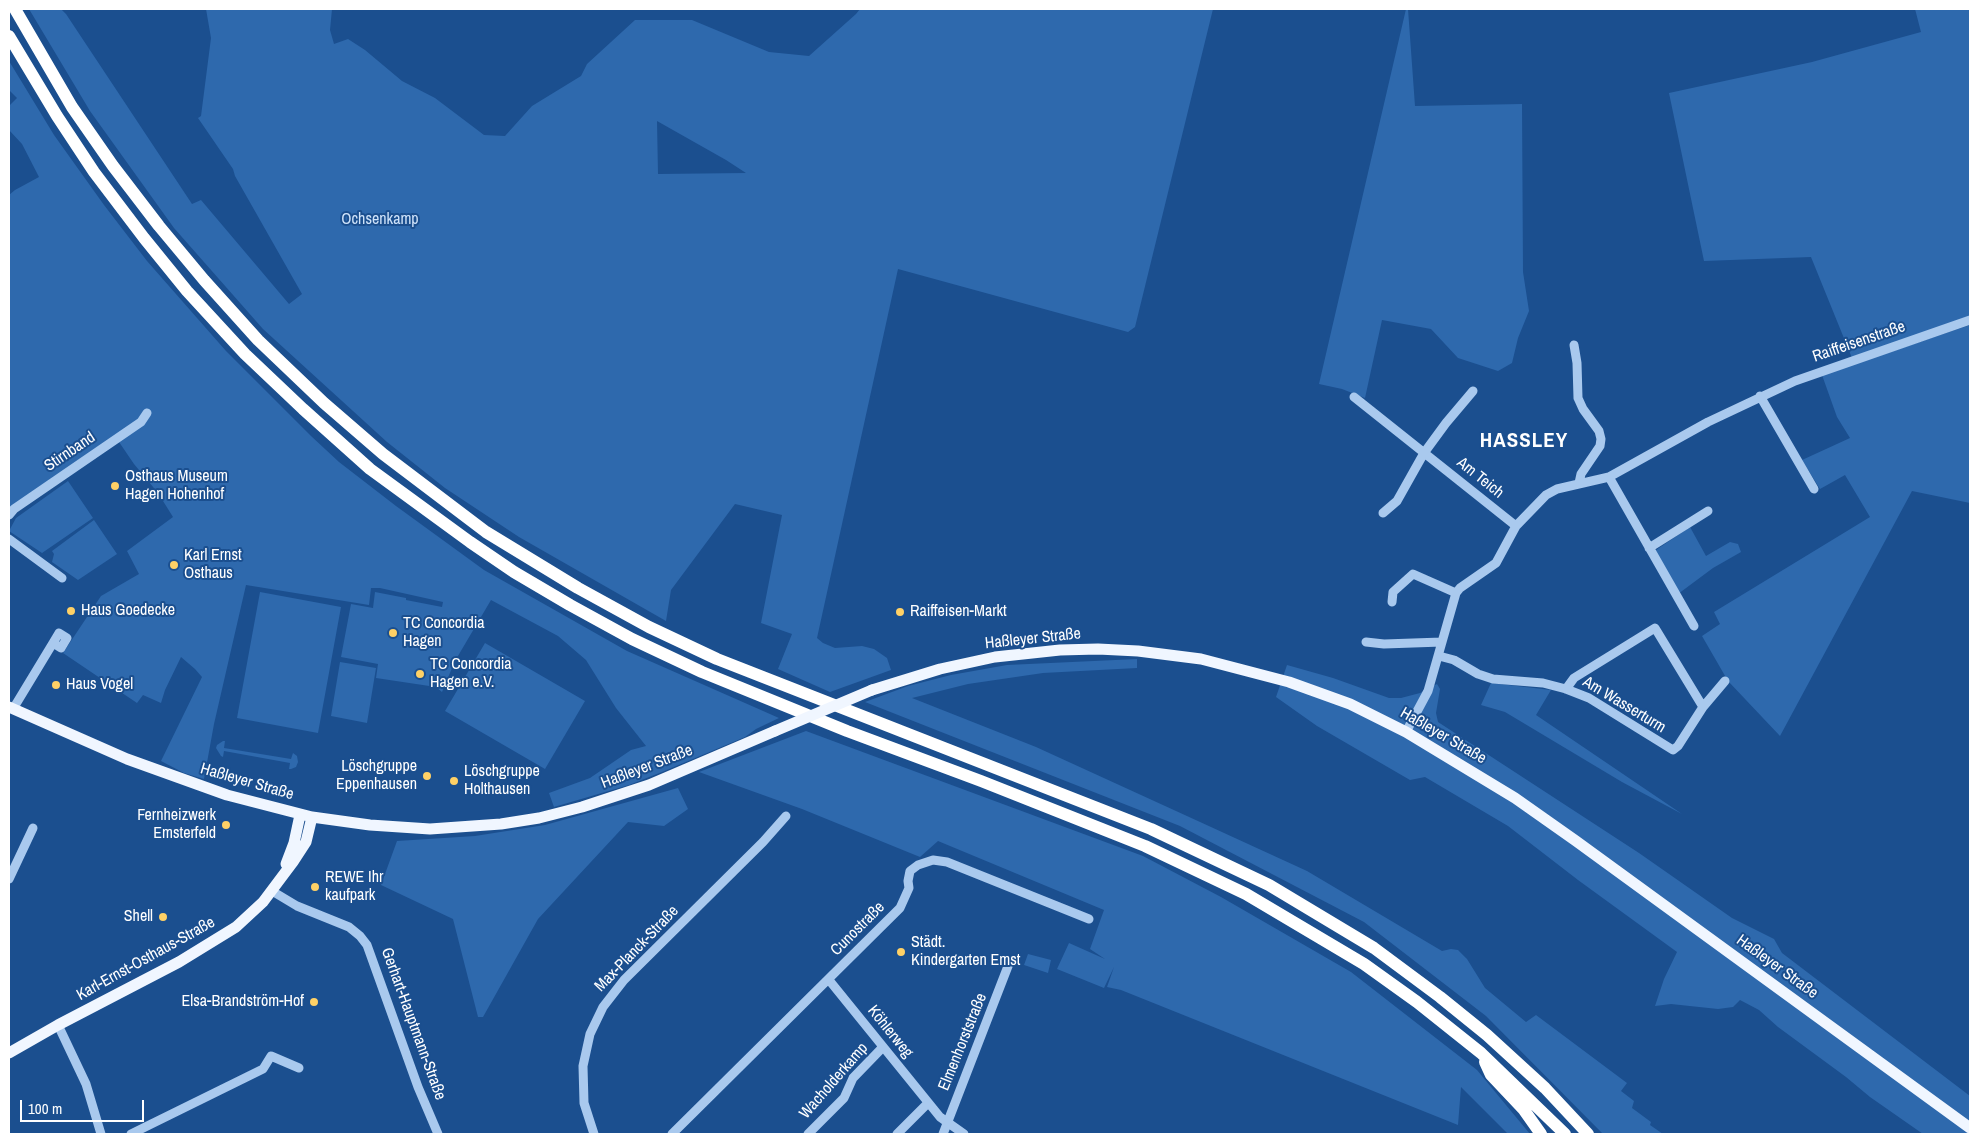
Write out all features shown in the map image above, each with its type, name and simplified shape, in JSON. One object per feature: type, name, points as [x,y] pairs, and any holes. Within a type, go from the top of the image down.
[{"type":"highway","points":[[15,9],[72,107],[113,166],[158,226],[217,295],[258,340],[324,403],[390,460],[486,532],[594,597],[649,627],[717,659],[1151,829],[1269,885],[1374,948],[1440,997],[1487,1035],[1545,1088],[1588,1134]]},
{"type":"highway","points":[[9,36],[57,116],[94,172],[187,291],[245,354],[370,469],[470,542],[514,572],[570,605],[632,639],[702,672],[847,731],[980,780],[1136,842],[1246,894],[1364,964],[1417,1002],[1481,1054],[1565,1134]]},
{"type":"highway","points":[[1481,1054],[1492,1075],[1524,1110],[1540,1134]]},
{"type":"main road","name":"Haßleyer Straße","points":[[11,708],[163,773],[227,795],[312,817],[402,828],[444,829],[486,826],[539,818],[582,807],[687,770],[872,690],[940,668],[995,657],[1060,650],[1138,651],[1201,659],[1289,682],[1358,708],[1406,732],[1500,788],[1569,835],[1970,1128]]},
{"type":"main road","name":"Karl-Ernst-Osthaus-Straße","points":[[284,873],[300,815]]},
{"type":"main road","name":"Karl-Ernst-Osthaus-Straße","points":[[9,1053],[58,1025],[150,978],[226,934],[248,917],[272,891],[306,842],[312,817]]},
{"type":"street","name":"Raiffeisenstraße","points":[[1456,593],[1460,588],[1496,563],[1516,526],[1546,495],[1557,489],[1609,477],[1708,422],[1760,396],[1826,369],[1970,320]]},
{"type":"street","points":[[1574,345],[1578,362],[1578,398],[1583,409],[1599,431],[1601,439],[1600,446],[1581,474],[1579,483]]},
{"type":"street","points":[[1383,513],[1397,501],[1424,453],[1473,391]]},
{"type":"street","points":[[1760,396],[1814,489]]},
{"type":"street","name":"Am Teich","points":[[1354,397],[1516,526]]},
{"type":"street","name":"Stirnband","points":[[9,515],[14,509],[142,422],[147,413]]},
{"type":"street","points":[[1609,477],[1694,626]]},
{"type":"street","points":[[1650,548],[1708,511]]},
{"type":"street","points":[[9,539],[62,578]]},
{"type":"street","points":[[1392,602],[1393,592],[1413,574],[1456,593],[1428,691],[1406,732]]},
{"type":"street","name":"Am Wasserturm","points":[[1566,688],[1574,678],[1655,628],[1703,707]]},
{"type":"street","points":[[1366,642],[1384,644],[1442,642]]},
{"type":"street","points":[[11,708],[53,643]]},
{"type":"street","name":"Am Wasserturm","points":[[1439,656],[1454,660],[1478,674],[1493,679],[1543,683],[1566,688],[1589,698],[1673,750],[1678,746],[1703,707],[1725,681]]},
{"type":"street","name":"Max-Planck-Straße","points":[[594,1134],[584,1103],[583,1066],[590,1034],[603,1007],[624,980],[763,842],[786,816]]},
{"type":"street","points":[[9,879],[33,828]]},
{"type":"street","name":"Cunostraße","points":[[672,1134],[900,908],[909,888],[910,872],[918,865],[933,860],[947,862],[1088,919]]},
{"type":"street","name":"Gerhart-Hauptmann-Straße","points":[[272,891],[297,906],[349,927],[360,936],[372,956],[418,1087],[438,1134]]},
{"type":"street","name":"Elmenhorststraße","points":[[943,1134],[1010,961]]},
{"type":"street","name":"Köhlerweg","points":[[829,980],[928,1103],[946,1123],[964,1134]]},
{"type":"street","points":[[58,1025],[86,1084],[101,1134]]},
{"type":"street","name":"Wacholderkamp","points":[[808,1134],[844,1098],[853,1078],[883,1047]]},
{"type":"street","points":[[131,1134],[263,1069],[271,1056],[299,1068]]},
{"type":"street","points":[[897,1134],[928,1103]]},
{"type":"green space","name":"Ochsenkamp","points":[[29,9],[61,9],[66,14],[192,204],[201,200],[289,304],[302,294],[235,176],[233,169],[198,118],[201,116],[211,38],[206,9],[332,9],[330,30],[334,44],[348,39],[365,50],[402,81],[435,98],[484,135],[505,136],[532,106],[581,76],[587,64],[635,20],[692,20],[769,52],[809,56],[860,9],[1213,9],[1135,327],[1128,332],[898,269],[817,638],[835,648],[862,646],[874,649],[887,658],[891,670],[830,692],[778,669],[792,634],[761,623],[782,515],[735,504],[671,590],[666,621],[519,537],[445,488],[387,442],[263,329],[174,228],[90,111]],"holes":[[[657,121],[746,173],[658,174]]]},
{"type":"green space","points":[[1406,9],[1408,9],[1415,106],[1522,104],[1523,272],[1529,311],[1518,338],[1512,363],[1498,371],[1458,358],[1431,329],[1382,320],[1365,398],[1342,389],[1319,384]]},
{"type":"green space","points":[[1915,9],[1970,9],[1970,316],[1852,358],[1811,257],[1704,261],[1669,93],[1812,62],[1921,32]]},
{"type":"green space","points":[[9,61],[54,135],[147,261],[226,351],[339,462],[484,570],[627,651],[779,718],[756,729],[745,737],[662,772],[629,785],[554,807],[549,793],[590,778],[631,750],[646,746],[616,708],[586,660],[558,636],[491,600],[455,661],[442,692],[436,687],[376,678],[378,664],[341,657],[351,604],[373,608],[375,592],[442,607],[443,602],[380,588],[371,588],[369,605],[246,585],[214,724],[204,779],[184,773],[161,761],[202,677],[195,669],[181,657],[165,690],[161,703],[143,695],[137,703],[63,653],[101,596],[139,574],[127,551],[173,517],[158,493],[119,442],[9,513],[9,195],[39,177],[22,144],[9,130],[9,106],[17,98],[9,90]]},
{"type":"green space","points":[[1970,325],[1970,503],[1912,491],[1780,736],[1728,681],[1702,636],[1720,624],[1714,612],[1870,517],[1845,475],[1820,489],[1802,460],[1850,438],[1837,417],[1822,375]]},
{"type":"green space","points":[[68,481],[93,518],[42,553],[9,531],[16,518]]},
{"type":"green space","points":[[94,520],[117,554],[78,580],[52,562],[54,554],[52,551]]},
{"type":"green space","points":[[1690,527],[1706,556],[1730,542],[1738,544],[1741,552],[1713,568],[1678,594],[1656,554],[1656,550]]},
{"type":"green space","points":[[260,592],[341,607],[318,733],[237,718]]},
{"type":"green space","points":[[485,643],[585,701],[545,769],[445,711]]},
{"type":"green space","points":[[1137,659],[1137,668],[1043,673],[968,684],[912,698],[1036,747],[1307,871],[1442,951],[1458,950],[1467,959],[1485,988],[1526,1022],[1536,1015],[1627,1083],[1621,1091],[1634,1101],[1632,1108],[1663,1134],[1603,1134],[1486,1016],[1364,922],[1180,826],[865,702],[908,686],[951,675],[1007,665]]},
{"type":"green space","points":[[340,662],[376,668],[367,723],[331,716]]},
{"type":"green space","points":[[1287,665],[1333,678],[1389,698],[1401,698],[1420,693],[1437,684],[1440,689],[1436,713],[1438,722],[1639,853],[1732,918],[1774,939],[1782,953],[1970,1096],[1970,1134],[1923,1134],[1870,1097],[1778,1027],[1759,1010],[1740,1000],[1733,1007],[1718,1009],[1671,1004],[1655,1006],[1664,979],[1677,952],[1508,826],[1425,777],[1410,780],[1317,726],[1276,697]]},
{"type":"green space","points":[[1491,683],[1551,690],[1536,715],[1682,814],[1622,782],[1505,712],[1481,705]]},
{"type":"green space","points":[[806,731],[1143,856],[1221,897],[1351,972],[1477,1070],[1530,1134],[1508,1134],[1461,1087],[1458,1125],[1121,990],[1107,987],[1114,967],[1104,988],[1057,969],[1069,943],[1105,959],[1090,949],[1104,910],[938,841],[920,857],[802,809],[699,772]]},
{"type":"green space","points":[[225,741],[224,748],[291,759],[293,753],[297,756],[298,762],[296,767],[289,769],[290,763],[224,751],[223,757],[216,748]]},
{"type":"green space","points":[[678,788],[688,809],[664,826],[628,822],[538,919],[483,1017],[478,1017],[453,919],[381,885],[397,841],[475,836],[545,825]]},
{"type":"green space","points":[[1028,954],[1051,960],[1048,973],[1024,965]]},
{"type":"place","name":"Osthaus Museum Hagen Hohenhof","points":[[115,486]]},
{"type":"place","name":"Karl Ernst Osthaus","points":[[174,565]]},
{"type":"place","name":"Haus Goedecke","points":[[71,611]]},
{"type":"place","name":"Raiffeisen-Markt","points":[[900,612]]},
{"type":"place","name":"TC Concordia Hagen","points":[[393,633]]},
{"type":"place","name":"TC Concordia Hagen e.V.","points":[[420,674]]},
{"type":"place","name":"Haus Vogel","points":[[56,685]]},
{"type":"place","name":"Löschgruppe Eppenhausen","points":[[427,776]]},
{"type":"place","name":"Löschgruppe Holthausen","points":[[454,781]]},
{"type":"place","name":"Fernheizwerk Emsterfeld","points":[[226,825]]},
{"type":"place","name":"REWE Ihr kaufpark","points":[[315,887]]},
{"type":"place","name":"Shell","points":[[163,917]]},
{"type":"place","name":"Städt. Kindergarten Emst","points":[[901,952]]},
{"type":"place","name":"Elsa-Brandström-Hof","points":[[314,1002]]},
{"type":"district","name":"HASSLEY","points":[[1524,441]]}]
